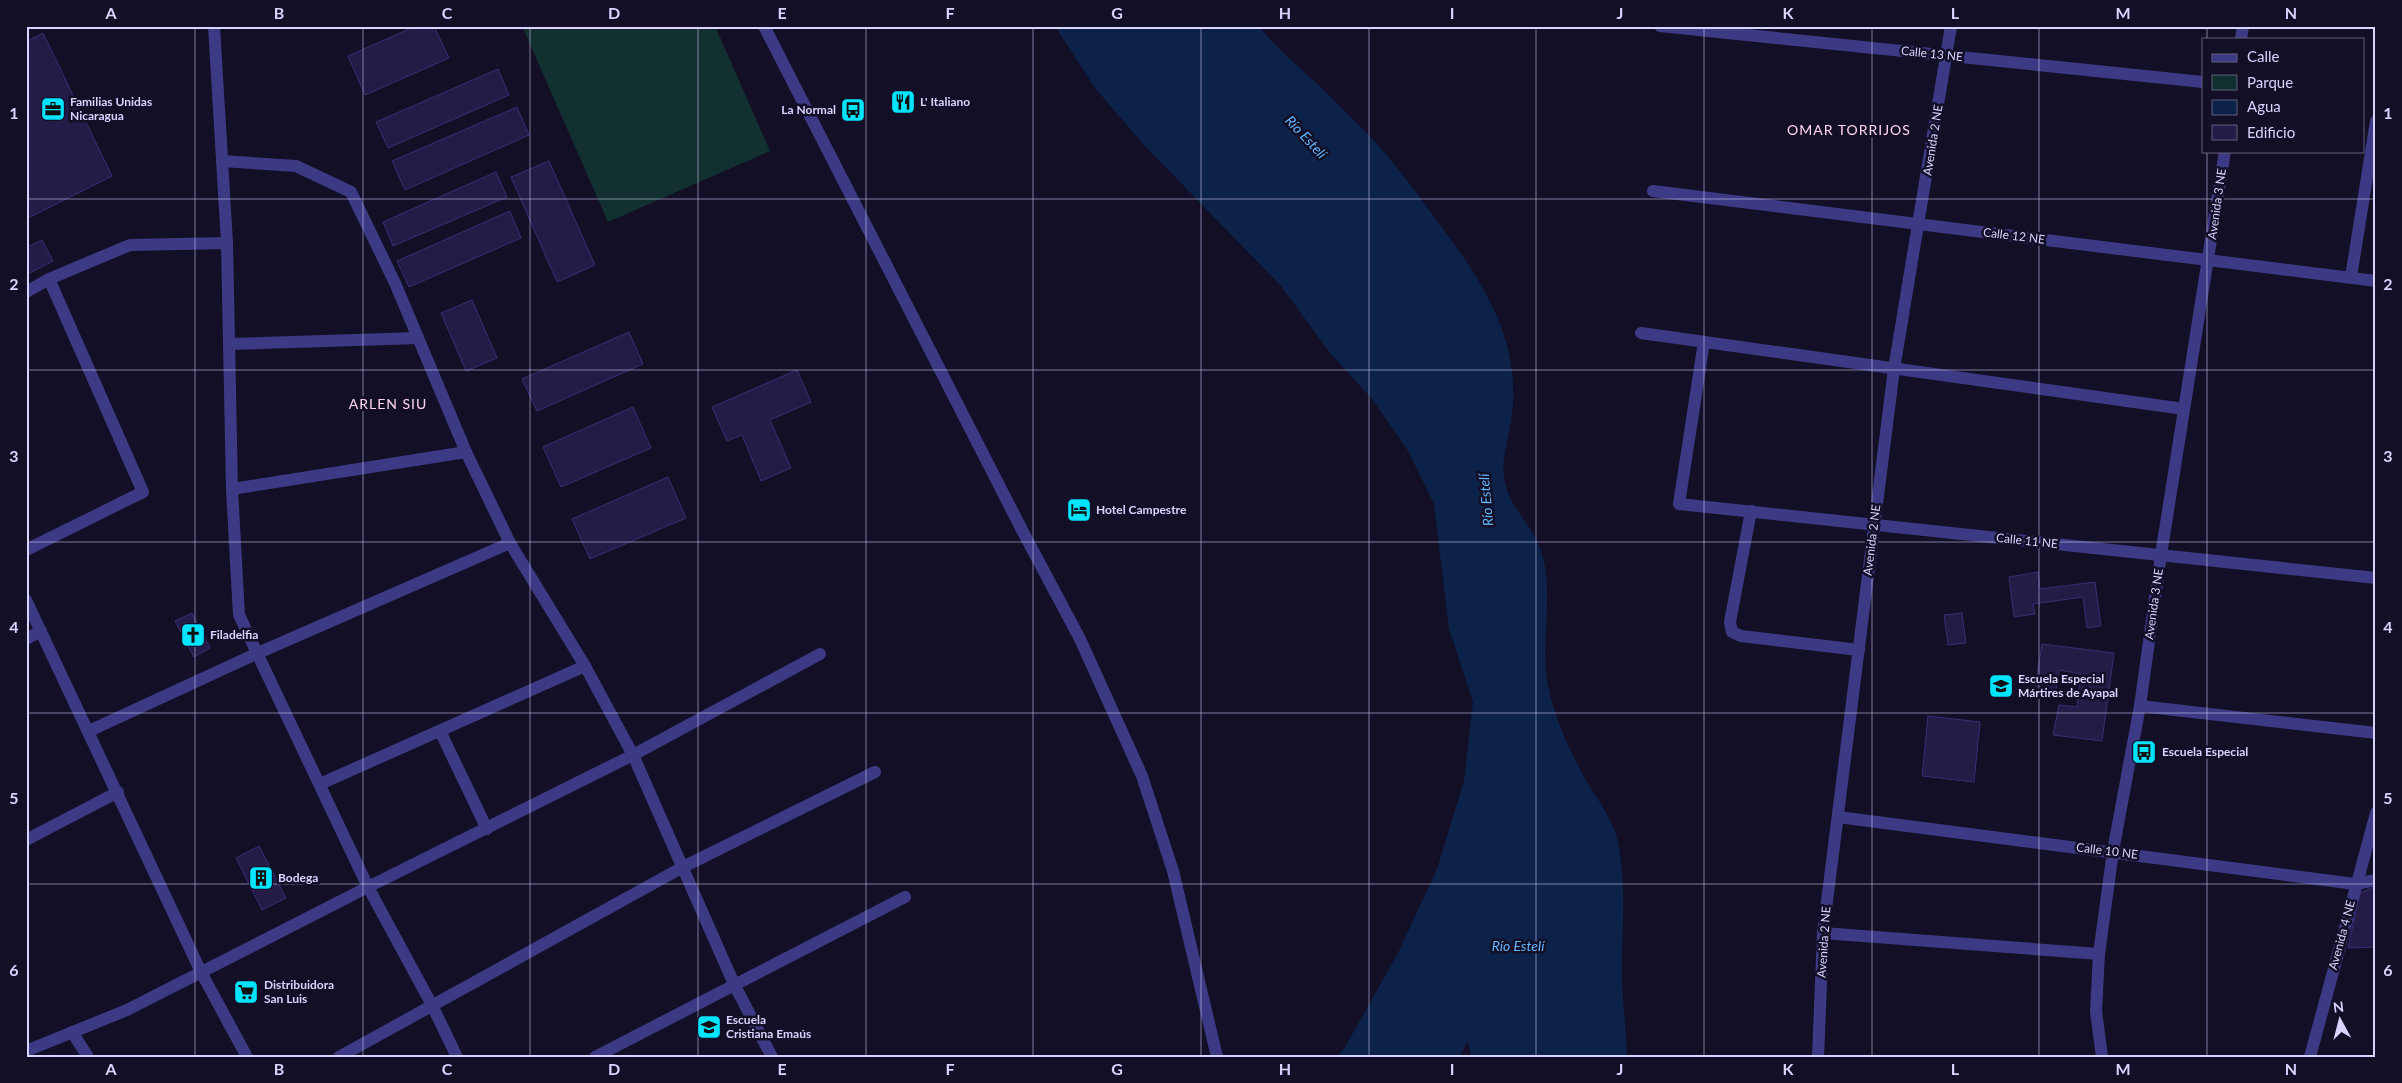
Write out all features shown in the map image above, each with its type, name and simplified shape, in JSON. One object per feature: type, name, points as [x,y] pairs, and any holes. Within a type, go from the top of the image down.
[{"type":"street","points":[[214,26],[227,243],[232,489],[239,615],[368,887],[433,1007],[457,1057]]},
{"type":"street","points":[[764,26],[1022,530],[1080,639],[1142,776],[1157,817],[1173,871],[1217,1057]]},
{"type":"street","name":"Calle 13 NE","points":[[1660,26],[2202,82]]},
{"type":"street","name":"Avenida 2 NE","points":[[1818,1057],[1823,933],[1874,524],[1894,369],[1951,26]]},
{"type":"street","points":[[2351,277],[2375,127]]},
{"type":"street","name":"Avenida 3 NE","points":[[2102,1057],[2096,1011],[2099,954],[2113,851],[2140,706],[2161,555],[2224,152]]},
{"type":"street","points":[[222,161],[296,166],[351,192],[395,282],[466,452],[510,543],[585,666],[633,755],[734,984],[772,1057]]},
{"type":"street","name":"Calle 12 NE","points":[[1653,191],[2376,281]]},
{"type":"street","points":[[26,292],[49,279],[130,245],[227,243]]},
{"type":"street","points":[[26,550],[143,492],[49,279]]},
{"type":"street","points":[[1641,333],[2184,409]]},
{"type":"street","points":[[229,344],[418,338]]},
{"type":"street","name":"Calle 11 NE","points":[[1704,342],[1679,504],[2376,578]]},
{"type":"street","points":[[232,489],[466,452]]},
{"type":"street","points":[[1751,512],[1730,622],[1732,632],[1741,636],[1859,650]]},
{"type":"street","points":[[89,731],[258,653],[510,543]]},
{"type":"street","points":[[26,600],[118,792],[201,972],[247,1057]]},
{"type":"street","points":[[26,639],[41,631]]},
{"type":"street","points":[[26,1051],[127,1010],[633,755],[820,654]]},
{"type":"street","points":[[320,784],[585,666]]},
{"type":"street","points":[[2140,706],[2376,733]]},
{"type":"street","points":[[440,731],[487,829]]},
{"type":"street","points":[[339,1057],[433,1007],[683,867],[875,772]]},
{"type":"street","points":[[26,840],[118,792]]},
{"type":"street","name":"Avenida 4 NE","points":[[2310,1057],[2355,884],[2376,814]]},
{"type":"street","name":"Calle 10 NE","points":[[1838,817],[1949,833],[2113,851],[2355,884],[2376,880]]},
{"type":"street","points":[[596,1057],[905,897]]},
{"type":"street","points":[[1823,933],[2099,954]]},
{"type":"street","points":[[72,1032],[88,1057]]},
{"type":"green space","points":[[522,26],[715,26],[770,151],[608,222]]},
{"type":"water","name":"Río Estelí","points":[[1055,26],[1259,26],[1385,153],[1455,245],[1486,294],[1503,332],[1512,376],[1513,406],[1503,467],[1505,483],[1516,509],[1536,539],[1545,565],[1547,599],[1545,652],[1548,686],[1555,711],[1569,747],[1611,823],[1620,853],[1623,887],[1622,981],[1627,1057],[1471,1057],[1468,1040],[1460,1057],[1337,1057],[1345,1047],[1398,953],[1437,869],[1464,781],[1473,702],[1449,629],[1434,504],[1408,451],[1373,400],[1330,353],[1281,286],[1143,144],[1095,88]]},
{"type":"building","points":[[416,26],[434,26],[449,58],[365,95],[348,56]]},
{"type":"building","name":"Familias Unidas Nicaragua","points":[[43,33],[112,176],[26,219],[26,42]]},
{"type":"building","points":[[498,69],[509,95],[388,148],[376,122]]},
{"type":"building","points":[[517,107],[529,135],[405,190],[392,161]]},
{"type":"building","points":[[549,161],[595,265],[557,282],[511,177]]},
{"type":"building","points":[[496,172],[507,197],[393,246],[383,222]]},
{"type":"building","points":[[510,211],[521,238],[409,287],[397,261]]},
{"type":"building","points":[[42,240],[53,261],[26,275],[26,248]]},
{"type":"building","points":[[472,300],[497,358],[466,371],[441,313]]},
{"type":"building","points":[[629,332],[643,364],[537,411],[522,379]]},
{"type":"building","points":[[797,370],[811,402],[770,420],[791,468],[761,481],[742,435],[727,441],[712,407]]},
{"type":"building","points":[[633,407],[651,448],[561,487],[543,447]]},
{"type":"building","points":[[668,477],[686,518],[590,559],[572,519]]},
{"type":"building","points":[[2038,572],[2040,589],[2095,582],[2101,626],[2087,628],[2083,597],[2033,604],[2035,614],[2014,617],[2009,577]]},
{"type":"building","name":"Filadelfia","points":[[192,613],[210,648],[194,657],[175,621]]},
{"type":"building","points":[[1962,613],[1966,643],[1948,645],[1944,615]]},
{"type":"building","points":[[2042,644],[2114,653],[2102,741],[2053,735],[2059,705],[2077,707],[2081,674],[2059,670],[2055,698],[2034,694]]},
{"type":"building","points":[[1928,716],[1980,722],[1974,782],[1922,776]]},
{"type":"building","name":"Bodega","points":[[259,846],[286,898],[262,910],[236,858]]},
{"type":"building","points":[[2376,886],[2376,947],[2348,948],[2360,893]]},
{"type":"place","name":"L' Italiano","points":[[903,102]]},
{"type":"place","name":"Familias Unidas Nicaragua","points":[[53,109]]},
{"type":"place","name":"La Normal","points":[[853,110]]},
{"type":"place","name":"Hotel Campestre","points":[[1079,510]]},
{"type":"place","name":"Filadelfia","points":[[193,635]]},
{"type":"place","name":"Escuela Especial Mártires de Ayapal","points":[[2001,686]]},
{"type":"place","name":"Escuela Especial","points":[[2144,752]]},
{"type":"place","name":"Bodega","points":[[261,878]]},
{"type":"place","name":"Distribuidora San Luis","points":[[246,992]]},
{"type":"place","name":"Escuela Cristiana Emaús","points":[[709,1027]]},
{"type":"district","name":"OMAR TORRIJOS","points":[[1849,130]]},
{"type":"district","name":"ARLEN SIU","points":[[388,404]]}]
